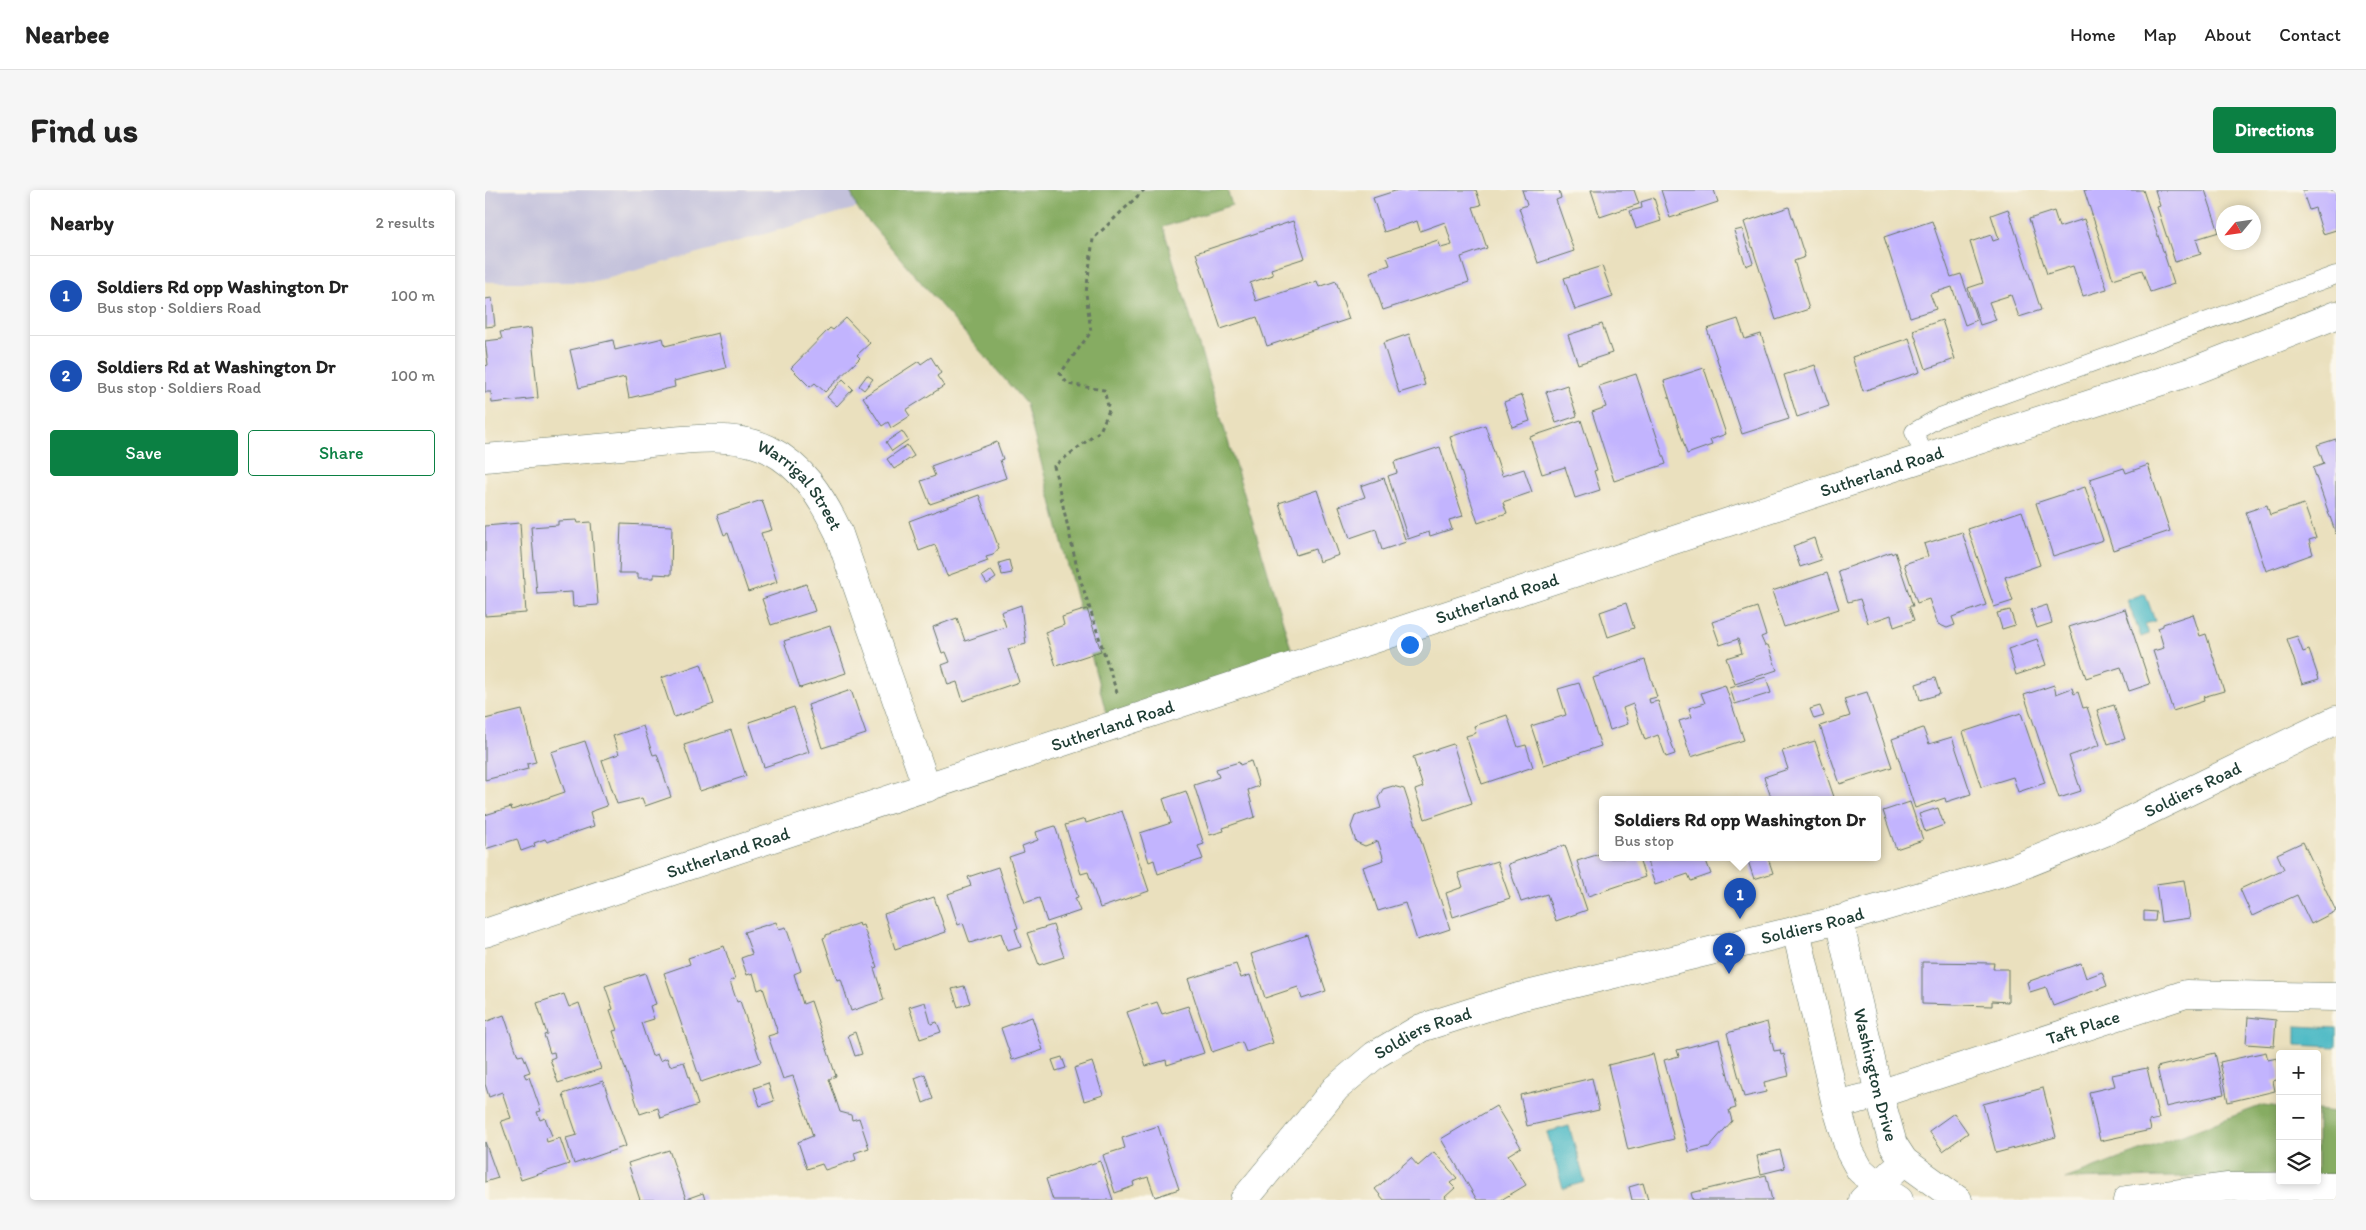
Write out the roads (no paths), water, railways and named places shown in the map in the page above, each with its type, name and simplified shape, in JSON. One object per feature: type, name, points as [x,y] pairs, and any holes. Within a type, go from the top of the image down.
[{"type":"street","name":"Sutherland Road","points":[[485,933],[1925,457],[2193,371],[2336,316]]},
{"type":"street","name":"Warrigal Street","points":[[485,458],[725,439],[766,448],[789,462],[807,478],[825,503],[838,531],[927,788]]},
{"type":"street","name":"Soldiers Road","points":[[1244,1200],[1337,1088],[1375,1055],[1421,1028],[1519,997],[1839,920],[2013,869],[2105,832],[2336,720]]},
{"type":"street","name":"Washington Drive","points":[[1839,920],[1879,1094],[1893,1144],[1904,1160],[1958,1200]]},
{"type":"street","points":[[1796,930],[1836,1104],[1850,1152],[1860,1170],[1880,1195],[1904,1160]]},
{"type":"street","name":"Taft Place","points":[[1836,1104],[1879,1094],[2186,994],[2336,997]]},
{"type":"street","points":[[2127,1200],[2228,1187],[2336,1186]]},
{"type":"lane","points":[[1925,457],[1914,432],[1940,417],[2336,276]]},
{"type":"water","points":[[2145,593],[2155,621],[2145,624],[2149,634],[2141,637],[2127,600]]},
{"type":"water","points":[[2296,1026],[2336,1028],[2336,1047],[2296,1045]]},
{"type":"water","points":[[1569,1126],[1585,1182],[1563,1188],[1547,1132]]},
{"type":"place","name":"Soldiers Rd opp Washington Dr","points":[[1740,919]]},
{"type":"place","name":"Soldiers Rd at Washington Dr","points":[[1729,974]]}]
